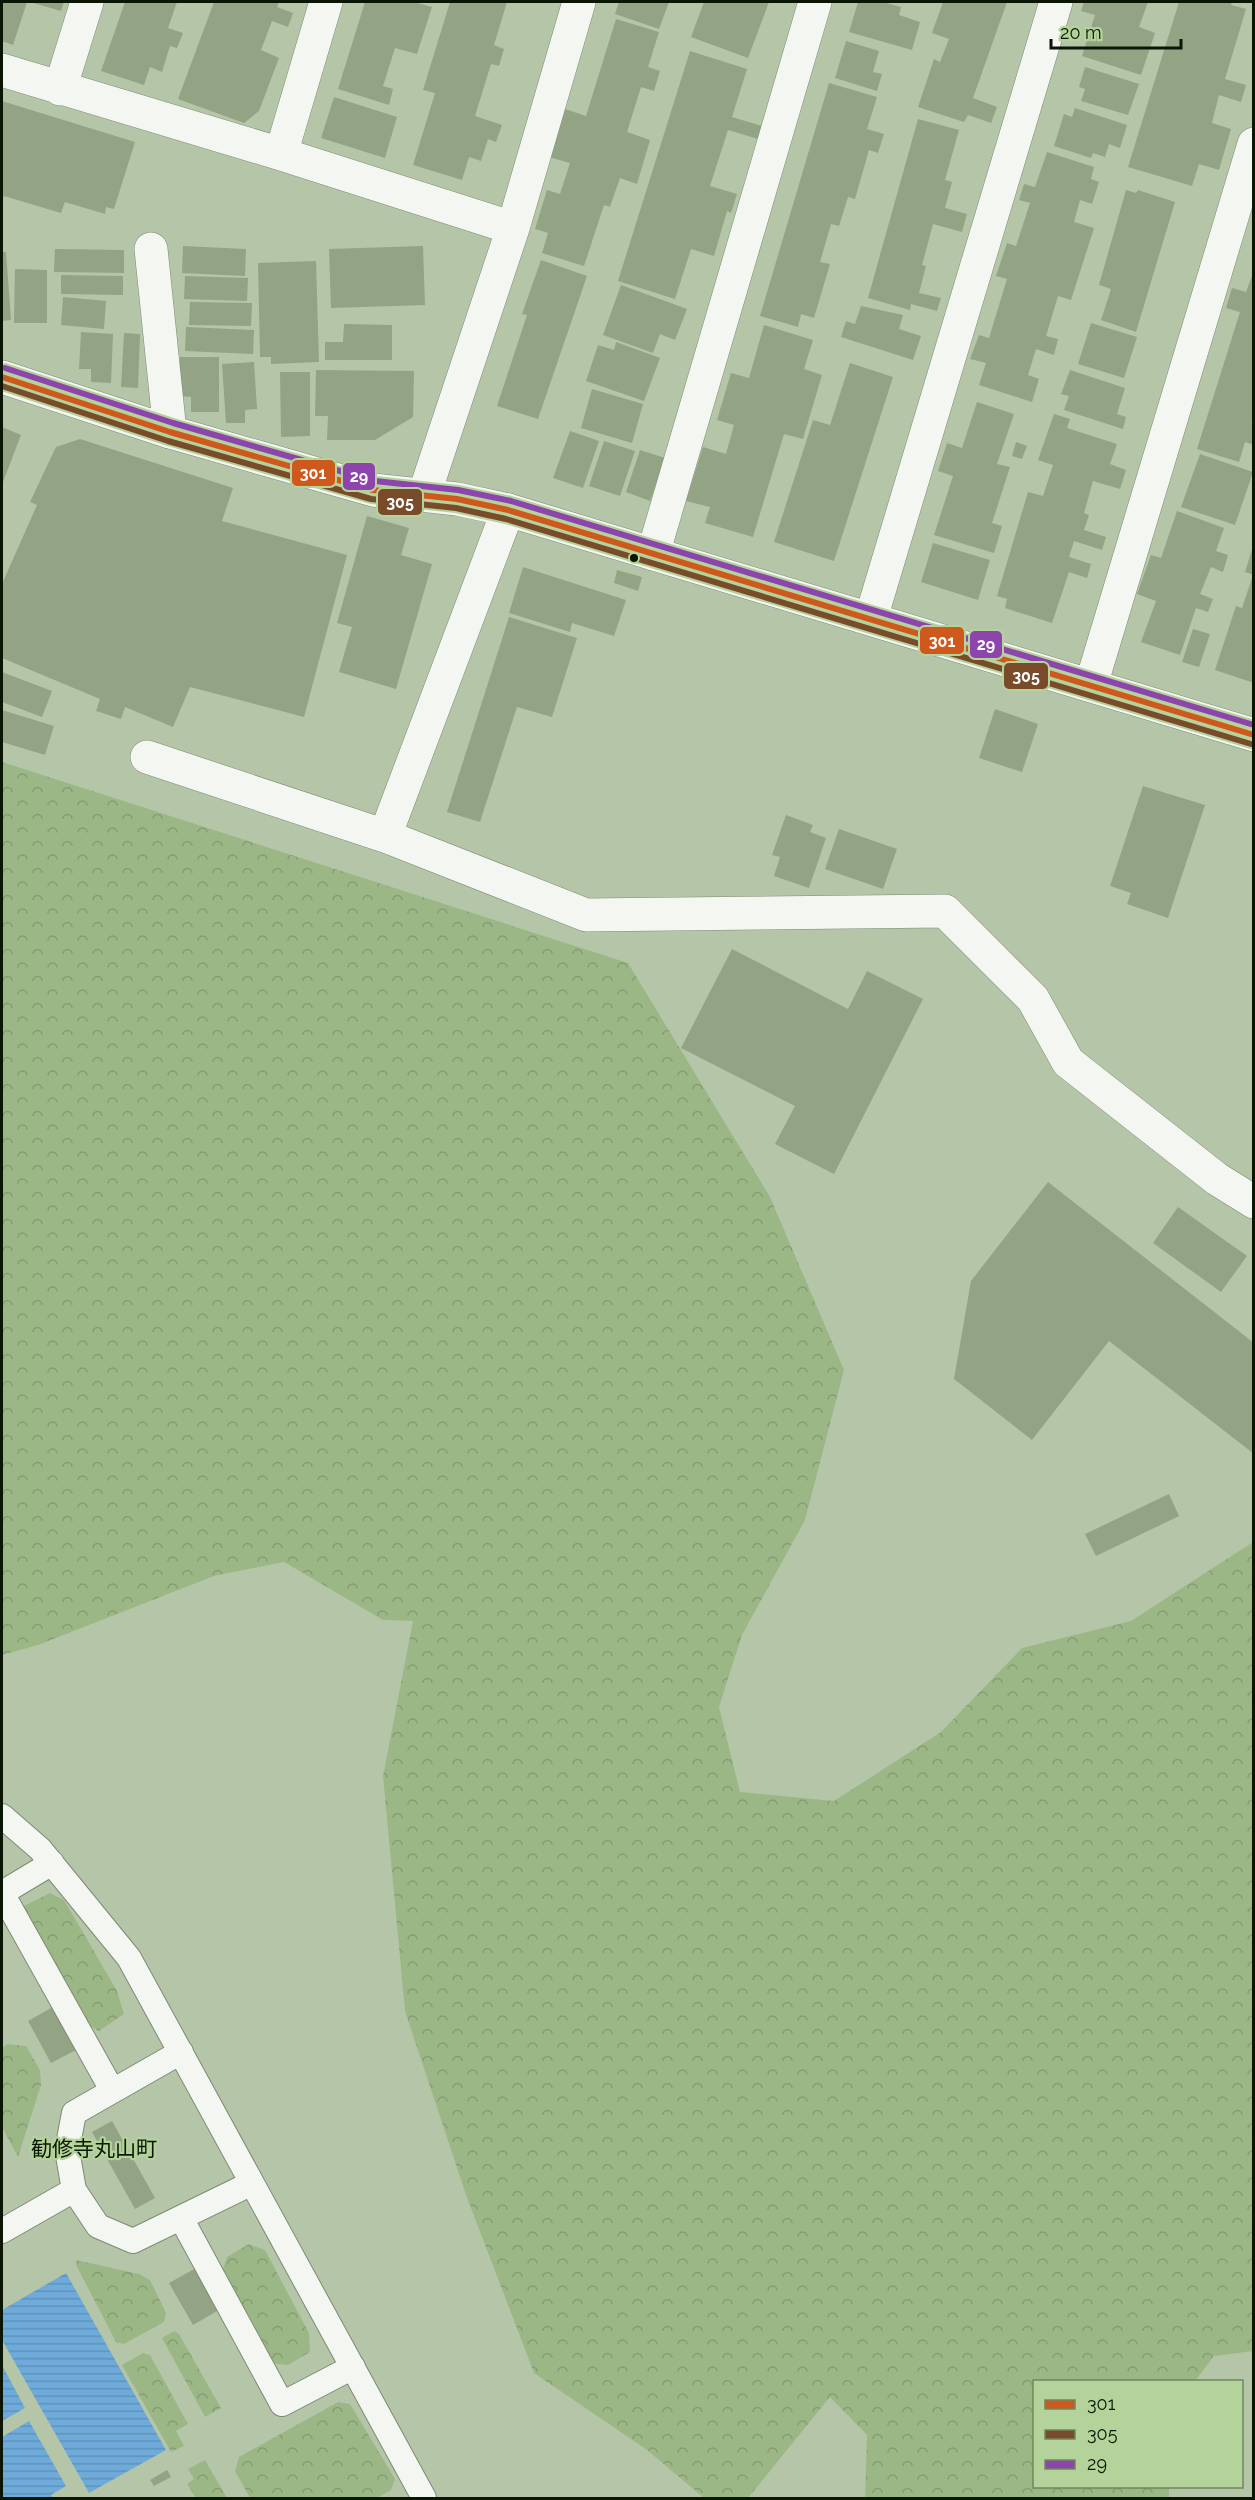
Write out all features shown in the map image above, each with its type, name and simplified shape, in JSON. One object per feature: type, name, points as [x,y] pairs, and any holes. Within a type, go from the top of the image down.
[{"type":"street","points":[[60,89],[87,2]]},
{"type":"street","points":[[281,154],[326,2]]},
{"type":"street","points":[[424,495],[513,228],[579,2]]},
{"type":"street","points":[[653,554],[815,2]]},
{"type":"street","points":[[871,618],[1056,2]]},
{"type":"street","points":[[2,70],[281,154],[513,228]]},
{"type":"street","points":[[1090,685],[1254,144]]},
{"type":"street","points":[[151,249],[170,432]]},
{"type":"street","points":[[2,377],[170,432],[373,490],[424,495],[508,510],[1254,735]]},
{"type":"street","points":[[385,836],[508,510]]},
{"type":"street","points":[[147,757],[385,836],[586,915],[945,911],[1033,999],[1068,1062],[1217,1179],[1254,1203]]},
{"type":"lane","points":[[2,1816],[52,1863],[129,1958],[424,2499]]},
{"type":"lane","points":[[52,1863],[2,1893],[112,2090]]},
{"type":"lane","points":[[181,2052],[74,2113],[67,2150],[74,2190],[98,2226],[133,2241],[252,2182]]},
{"type":"lane","points":[[2,2230],[74,2190]]},
{"type":"lane","points":[[181,2218],[282,2404],[353,2367]]},
{"type":"green space","points":[[2,762],[628,963],[770,1197],[844,1370],[805,1520],[742,1635],[719,1707],[740,1792],[834,1801],[941,1732],[1022,1648],[1131,1621],[1253,1542],[1253,2351],[1214,2356],[1196,2380],[1033,2380],[1033,2488],[1169,2488],[1169,2498],[865,2498],[867,2435],[830,2397],[748,2498],[704,2498],[647,2450],[534,2373],[466,2195],[405,2011],[383,1776],[413,1621],[383,1620],[284,1562],[214,1576],[38,1645],[2,1655]]},
{"type":"green space","points":[[50,1893],[64,1900],[117,1991],[124,2014],[99,2031],[83,2022],[24,1918],[24,1906]]},
{"type":"green space","points":[[7,2044],[26,2046],[40,2070],[41,2085],[18,2157],[2,2127],[2,2048]]},
{"type":"green space","points":[[249,2244],[265,2250],[309,2333],[310,2352],[288,2365],[271,2363],[222,2272],[227,2257]]},
{"type":"green space","points":[[76,2260],[139,2274],[150,2280],[166,2313],[164,2322],[124,2344],[116,2342],[76,2265]]},
{"type":"green space","points":[[174,2331],[179,2334],[221,2408],[205,2417],[162,2338]]},
{"type":"green space","points":[[143,2353],[150,2355],[188,2424],[176,2431],[184,2446],[171,2452],[122,2365]]},
{"type":"green space","points":[[338,2402],[350,2404],[395,2479],[391,2490],[377,2498],[250,2498],[235,2471],[239,2457]]},
{"type":"green space","points":[[205,2460],[227,2498],[196,2498],[187,2484],[194,2479],[188,2469]]},
{"type":"water","points":[[66,2273],[166,2450],[89,2493],[2,2340],[2,2310]]},
{"type":"water","points":[[2,2365],[25,2408],[2,2421]]},
{"type":"water","points":[[29,2421],[66,2486],[51,2495],[53,2498],[2,2498],[2,2437]]},
{"type":"building","points":[[2,2],[27,2],[13,45],[2,41]]},
{"type":"building","points":[[30,2],[64,2],[61,11]]},
{"type":"building","points":[[125,2],[177,2],[168,28],[183,33],[177,48],[170,46],[162,72],[150,67],[144,85],[101,71]]},
{"type":"building","points":[[214,2],[279,2],[277,7],[293,13],[288,27],[272,21],[261,50],[279,58],[259,111],[244,123],[178,99]]},
{"type":"building","points":[[365,2],[414,2],[432,7],[417,54],[395,48],[383,86],[393,89],[389,105],[338,89]]},
{"type":"building","points":[[450,2],[507,2],[494,45],[504,49],[499,66],[491,64],[475,116],[502,125],[496,142],[488,139],[481,161],[469,157],[462,180],[413,165],[435,93],[423,90]]},
{"type":"building","points":[[619,2],[669,2],[659,29],[615,14]]},
{"type":"building","points":[[704,2],[769,2],[748,58],[691,37]]},
{"type":"building","points":[[858,2],[883,2],[901,7],[899,15],[920,22],[912,50],[849,32]]},
{"type":"building","points":[[943,2],[1007,2],[973,98],[997,107],[991,123],[968,115],[964,122],[918,107],[934,59],[940,62],[949,39],[932,33]]},
{"type":"building","points":[[1084,2],[1148,2],[1139,27],[1155,33],[1141,75],[1082,56],[1095,15],[1081,11]]},
{"type":"building","points":[[1179,2],[1232,2],[1231,5],[1246,9],[1225,79],[1246,85],[1241,102],[1219,95],[1212,123],[1231,129],[1219,170],[1199,164],[1192,186],[1128,167]]},
{"type":"building","points":[[616,19],[659,32],[648,67],[660,71],[654,91],[641,87],[627,132],[650,140],[637,184],[620,178],[610,207],[604,205],[584,266],[542,253],[548,233],[535,229],[547,190],[560,194],[570,163],[549,157],[565,109],[586,116]]},
{"type":"building","points":[[846,41],[879,51],[873,72],[882,74],[877,91],[835,78]]},
{"type":"building","points":[[690,51],[747,69],[732,117],[762,126],[758,139],[728,130],[710,186],[737,194],[731,213],[727,211],[714,256],[691,249],[675,299],[618,281]]},
{"type":"building","points":[[1085,67],[1139,84],[1128,115],[1081,101],[1085,89],[1079,87]]},
{"type":"building","points":[[829,83],[877,97],[867,129],[884,134],[878,153],[869,150],[855,199],[848,197],[839,226],[831,224],[820,262],[830,264],[814,318],[801,314],[798,327],[760,316]]},
{"type":"building","points":[[334,97],[397,117],[385,158],[321,138]]},
{"type":"building","points":[[2,101],[135,142],[114,209],[106,207],[105,214],[65,202],[61,213],[4,196],[2,201]]},
{"type":"building","points":[[1075,108],[1127,125],[1120,148],[1109,144],[1105,157],[1093,153],[1091,158],[1054,146],[1064,114],[1072,117]]},
{"type":"building","points":[[918,119],[959,130],[945,180],[952,182],[945,208],[967,214],[962,232],[933,224],[922,265],[926,266],[919,293],[941,298],[937,311],[911,304],[910,310],[868,298]]},
{"type":"building","points":[[1047,152],[1094,167],[1091,179],[1099,182],[1092,204],[1080,200],[1074,222],[1094,228],[1071,300],[1058,296],[1046,336],[1058,339],[1054,355],[1036,349],[1028,375],[1039,379],[1032,402],[979,385],[986,363],[970,359],[979,335],[989,338],[1007,279],[996,276],[1007,243],[1016,246],[1030,203],[1019,200],[1024,184],[1035,187]]},
{"type":"building","points":[[1126,190],[1136,193],[1138,190],[1175,202],[1136,332],[1101,320],[1111,289],[1099,285]]},
{"type":"building","points":[[183,246],[246,249],[245,276],[182,273]]},
{"type":"building","points":[[423,246],[425,305],[331,308],[329,249]]},
{"type":"building","points":[[55,249],[124,250],[124,273],[54,272]]},
{"type":"building","points":[[2,252],[6,252],[11,320],[2,321]]},
{"type":"building","points":[[541,260],[587,276],[538,419],[497,406],[527,315],[522,314]]},
{"type":"building","points":[[316,261],[319,362],[271,364],[271,357],[260,357],[258,263]]},
{"type":"building","points":[[15,269],[47,270],[47,323],[14,323]]},
{"type":"building","points":[[1254,270],[1254,415],[1251,423],[1254,424],[1254,445],[1245,442],[1239,462],[1197,449],[1240,312],[1226,308],[1232,288],[1246,292]]},
{"type":"building","points":[[61,275],[123,276],[123,295],[61,294]]},
{"type":"building","points":[[185,276],[248,278],[247,301],[184,299]]},
{"type":"building","points":[[621,285],[687,309],[675,340],[660,334],[653,353],[603,335]]},
{"type":"building","points":[[63,297],[106,301],[104,329],[61,325]]},
{"type":"building","points":[[190,302],[252,303],[251,326],[189,325]]},
{"type":"building","points":[[861,306],[903,315],[899,329],[921,336],[913,360],[841,337],[846,321],[855,324]]},
{"type":"building","points":[[1091,323],[1137,337],[1124,378],[1078,364]]},
{"type":"building","points":[[344,324],[392,325],[392,360],[325,360],[325,342],[343,342]]},
{"type":"building","points":[[764,325],[813,340],[804,369],[822,375],[803,439],[784,434],[753,537],[705,523],[710,507],[686,501],[703,447],[726,454],[734,425],[717,420],[731,373],[749,378]]},
{"type":"building","points":[[186,327],[254,330],[253,354],[185,351]]},
{"type":"building","points":[[81,332],[113,334],[111,383],[91,382],[91,369],[79,369]]},
{"type":"building","points":[[124,333],[140,334],[138,388],[121,387]]},
{"type":"building","points":[[616,342],[660,358],[644,401],[586,381],[598,345],[614,350]]},
{"type":"building","points":[[180,357],[219,357],[219,412],[191,412],[191,397],[179,396]]},
{"type":"building","points":[[254,362],[257,409],[245,410],[245,423],[226,423],[222,364]]},
{"type":"building","points":[[850,363],[893,377],[834,561],[774,542],[813,420],[830,425]]},
{"type":"building","points":[[316,370],[414,371],[413,417],[375,440],[327,440],[328,416],[315,416]]},
{"type":"building","points":[[1070,370],[1125,388],[1117,414],[1126,417],[1123,429],[1064,410],[1069,396],[1061,394]]},
{"type":"building","points":[[280,372],[310,372],[310,436],[281,437]]},
{"type":"building","points":[[592,389],[643,404],[632,443],[581,428]]},
{"type":"building","points":[[977,402],[1014,414],[997,464],[1010,467],[992,523],[1002,526],[994,553],[934,535],[953,476],[938,471],[947,443],[962,448]]},
{"type":"building","points":[[1054,414],[1070,419],[1067,428],[1117,444],[1110,464],[1126,470],[1120,489],[1093,481],[1084,513],[1089,515],[1084,530],[1106,537],[1102,550],[1074,541],[1069,557],[1091,564],[1087,578],[1069,572],[1052,623],[1005,608],[1007,599],[997,596],[1028,492],[1043,496],[1053,465],[1038,460]]},
{"type":"building","points":[[2,427],[21,435],[3,482],[2,482]]},
{"type":"building","points":[[570,431],[599,441],[583,488],[553,478]]},
{"type":"building","points":[[80,439],[233,488],[222,521],[347,555],[304,717],[190,687],[173,727],[125,707],[121,719],[96,711],[100,699],[2,658],[2,584],[37,505],[30,502],[56,447]]},
{"type":"building","points":[[604,441],[635,451],[620,496],[589,486]]},
{"type":"building","points":[[1016,442],[1027,446],[1022,459],[1012,456]]},
{"type":"building","points":[[640,450],[665,458],[650,501],[626,492]]},
{"type":"building","points":[[1200,454],[1253,472],[1235,525],[1181,507]]},
{"type":"building","points":[[1177,511],[1224,528],[1216,551],[1228,555],[1223,572],[1211,567],[1200,594],[1213,599],[1208,612],[1196,608],[1180,655],[1141,642],[1156,601],[1137,594],[1151,555],[1161,558]]},
{"type":"building","points":[[367,516],[409,528],[401,555],[432,564],[396,689],[339,672],[352,627],[337,623]]},
{"type":"building","points":[[933,543],[990,560],[978,600],[921,582]]},
{"type":"building","points":[[1254,546],[1254,575],[1245,572]]},
{"type":"building","points":[[523,567],[626,600],[614,636],[572,623],[570,632],[509,613]]},
{"type":"building","points":[[617,570],[642,577],[638,591],[614,583]]},
{"type":"building","points":[[1253,575],[1254,683],[1215,670],[1236,606],[1242,608]]},
{"type":"building","points":[[509,617],[577,638],[552,717],[517,707],[480,822],[447,812]]},
{"type":"building","points":[[1193,629],[1210,634],[1199,667],[1182,662]]},
{"type":"building","points":[[2,672],[52,691],[42,717],[2,702]]},
{"type":"building","points":[[995,709],[1038,724],[1022,772],[979,758]]},
{"type":"building","points":[[2,710],[54,726],[45,755],[2,742]]},
{"type":"building","points":[[1143,786],[1205,805],[1168,918],[1127,904],[1131,893],[1110,886]]},
{"type":"building","points":[[786,815],[813,825],[810,832],[826,838],[809,888],[774,876],[780,857],[772,855]]},
{"type":"building","points":[[839,829],[897,849],[883,889],[825,869]]},
{"type":"building","points":[[732,949],[848,1009],[867,971],[923,999],[834,1174],[775,1144],[795,1106],[681,1048]]},
{"type":"building","points":[[1048,1182],[1254,1343],[1254,1454],[1109,1341],[1032,1440],[954,1379],[971,1281]]},
{"type":"building","points":[[1178,1207],[1247,1256],[1221,1292],[1153,1243]]},
{"type":"building","points":[[1169,1494],[1179,1516],[1096,1556],[1085,1534]]},
{"type":"building","points":[[53,2007],[76,2050],[51,2063],[28,2021]]},
{"type":"building","points":[[112,2121],[155,2198],[135,2209],[92,2132]]},
{"type":"building","points":[[196,2268],[219,2310],[193,2325],[169,2283]]},
{"type":"building","points":[[167,2470],[171,2477],[154,2486],[150,2480]]},
{"type":"transit line","name":"29","points":[[5,368],[173,423],[375,481],[458,490],[511,501],[1254,725]]},
{"type":"transit line","name":"301","points":[[2,377],[170,432],[373,490],[457,499],[508,510],[1254,735]]},
{"type":"transit line","name":"305","points":[[2,386],[168,441],[371,499],[456,508],[506,519],[1251,744]]},
{"type":"district","name":"勧修寺丸山町","points":[[94,2149]]}]
